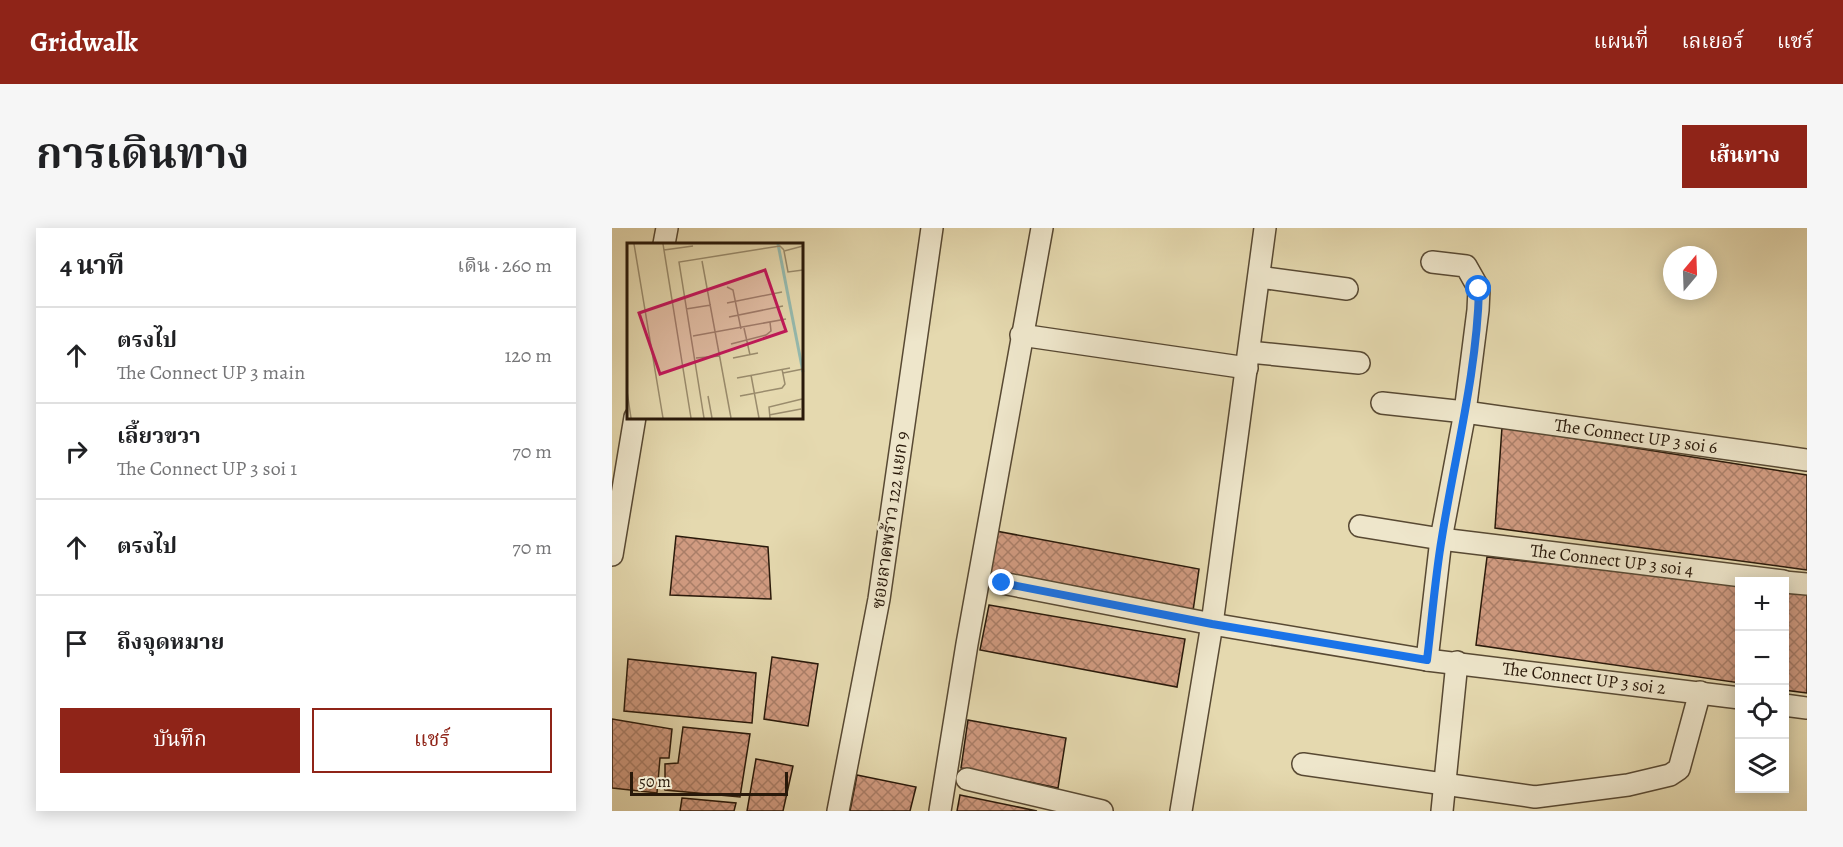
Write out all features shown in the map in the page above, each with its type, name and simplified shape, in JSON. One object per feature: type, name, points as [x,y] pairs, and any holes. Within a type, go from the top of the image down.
[{"type":"street","points":[[664,243],[667,228]]},
{"type":"street","name":"ซอยลาดพร้าว 122 แยก 9","points":[[838,811],[879,599],[932,228]]},
{"type":"street","points":[[940,811],[1041,228]]},
{"type":"street","points":[[1181,811],[1212,624],[1266,228]]},
{"type":"street","points":[[1427,660],[1441,539],[1465,412],[1479,289],[1466,266],[1432,262]]},
{"type":"street","points":[[1259,277],[1347,289]]},
{"type":"street","points":[[1021,335],[1248,360],[1359,363]]},
{"type":"street","name":"The Connect UP 3 soi 6","points":[[1382,403],[1465,412],[1807,460]]},
{"type":"street","points":[[612,555],[635,418]]},
{"type":"street","name":"The Connect UP 3 soi 4","points":[[1360,526],[1441,539],[1744,577]]},
{"type":"street","name":"The Connect UP 3 soi 4","points":[[1789,582],[1807,584]]},
{"type":"street","name":"The Connect UP 3 soi 2","points":[[1002,583],[1212,624],[1427,660],[1735,697]]},
{"type":"street","points":[[1442,811],[1457,662]]},
{"type":"street","points":[[1303,764],[1535,797],[1629,785],[1670,775],[1679,769],[1700,692]]},
{"type":"street","points":[[1789,706],[1807,708]]},
{"type":"street","points":[[967,779],[1102,811]]},
{"type":"building","points":[[1502,427],[1807,475],[1807,570],[1495,528]]},
{"type":"building","points":[[996,531],[1199,569],[1193,611],[988,574]]},
{"type":"building","points":[[676,536],[768,547],[771,599],[670,595]]},
{"type":"building","points":[[1487,557],[1735,584],[1735,682],[1476,645]]},
{"type":"building","points":[[1789,590],[1807,592],[1807,693],[1789,691]]},
{"type":"building","points":[[989,605],[1185,639],[1177,687],[980,650]]},
{"type":"building","points":[[772,657],[818,664],[808,726],[764,719]]},
{"type":"building","points":[[628,659],[756,673],[752,723],[624,711]]},
{"type":"building","points":[[612,719],[672,729],[669,758],[660,758],[657,793],[612,788]]},
{"type":"building","points":[[968,720],[1066,738],[1058,788],[961,768]]},
{"type":"building","points":[[683,727],[750,734],[740,797],[665,790],[665,764],[678,763]]},
{"type":"building","points":[[756,759],[793,766],[783,811],[747,811]]},
{"type":"building","points":[[857,775],[916,787],[910,811],[850,811]]},
{"type":"building","points":[[960,795],[1037,811],[957,811]]},
{"type":"building","points":[[682,798],[736,803],[734,811],[680,811]]},
{"type":"route","points":[[1002,583],[1212,624],[1427,660],[1441,539],[1465,412],[1479,289]]}]
